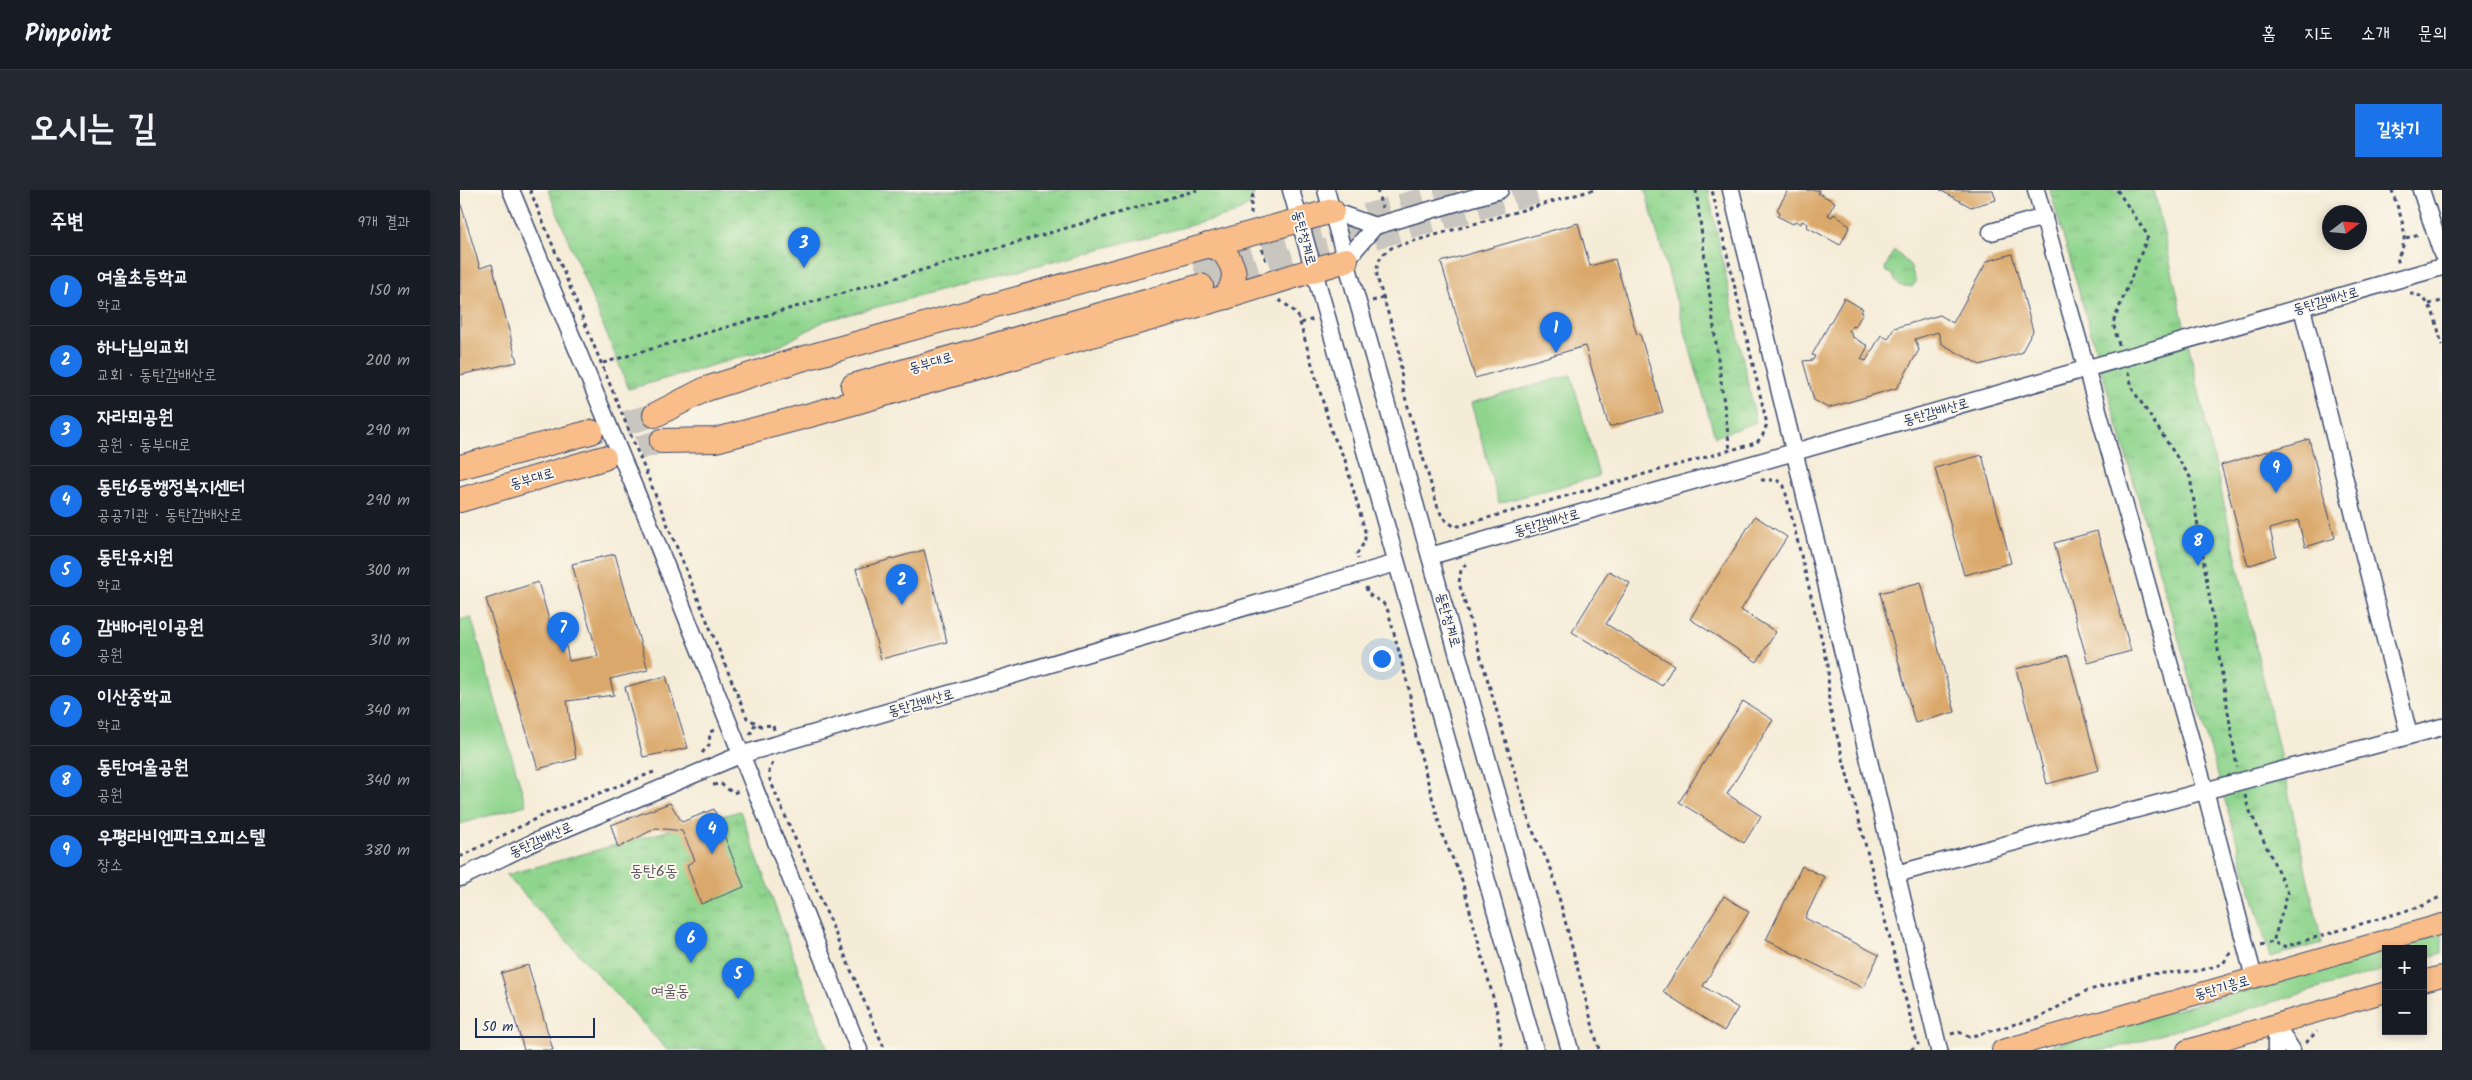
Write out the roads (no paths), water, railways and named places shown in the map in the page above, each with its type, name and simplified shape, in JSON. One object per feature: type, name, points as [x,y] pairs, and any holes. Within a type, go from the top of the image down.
[{"type":"highway","points":[[1208,246],[1299,220],[1329,200]]},
{"type":"highway","points":[[1208,246],[1222,250],[1235,270],[1235,280],[1226,297]]},
{"type":"highway","name":"동부대로","points":[[1208,246],[798,360],[706,390],[655,415],[1197,276],[662,441],[725,438],[1226,297]]},
{"type":"highway","points":[[1226,297],[1346,260]]},
{"type":"highway","points":[[460,467],[591,432]]},
{"type":"highway","name":"동부대로","points":[[460,500],[604,458]]},
{"type":"main road","name":"동탄기흥로","points":[[2002,1050],[2442,924]]},
{"type":"main road","points":[[2427,981],[2442,976]]},
{"type":"main road","points":[[2187,1050],[2382,993]]},
{"type":"street","points":[[511,190],[647,518],[859,1050]]},
{"type":"street","name":"동탄청계로","points":[[1291,190],[1535,1050]]},
{"type":"street","points":[[1346,260],[1375,226],[1500,190]]},
{"type":"street","points":[[1732,190],[1939,1050]]},
{"type":"street","points":[[2036,190],[2205,790],[2254,978]]},
{"type":"street","points":[[2421,190],[2442,254]]},
{"type":"street","points":[[1329,200],[1375,226]]},
{"type":"street","name":"동탄청계로","points":[[1329,200],[1570,1050]]},
{"type":"street","points":[[1991,232],[2044,217]]},
{"type":"street","name":"동탄감배산로","points":[[1430,556],[2442,267]]},
{"type":"street","points":[[2302,308],[2409,735]]},
{"type":"street","name":"동탄감배산로","points":[[460,878],[534,842],[740,755],[1396,563]]},
{"type":"street","points":[[1896,874],[2442,727]]},
{"type":"street","points":[[2276,1025],[2276,1050]]},
{"type":"street","points":[[2276,1025],[2292,1050]]},
{"type":"tunnel","points":[[1193,265],[1457,190]]},
{"type":"tunnel","points":[[1201,286],[1541,190]]},
{"type":"tunnel","points":[[591,432],[655,415]]},
{"type":"tunnel","points":[[604,458],[662,441]]},
{"type":"place","name":"자라뫼공원","points":[[804,268]]},
{"type":"place","name":"여울초등학교","points":[[1556,353]]},
{"type":"place","name":"우평라비엔파크오피스텔","points":[[2276,493]]},
{"type":"place","name":"동탄여울공원","points":[[2198,566]]},
{"type":"place","name":"하나님의교회","points":[[902,605]]},
{"type":"place","name":"이산중학교","points":[[563,653]]},
{"type":"place","name":"동탄6동행정복지센터","points":[[712,854]]},
{"type":"place","name":"감배어린이공원","points":[[691,963]]},
{"type":"place","name":"동탄유치원","points":[[738,999]]},
{"type":"district","name":"동탄6동","points":[[654,871]]},
{"type":"district","name":"여울동","points":[[670,991]]}]
